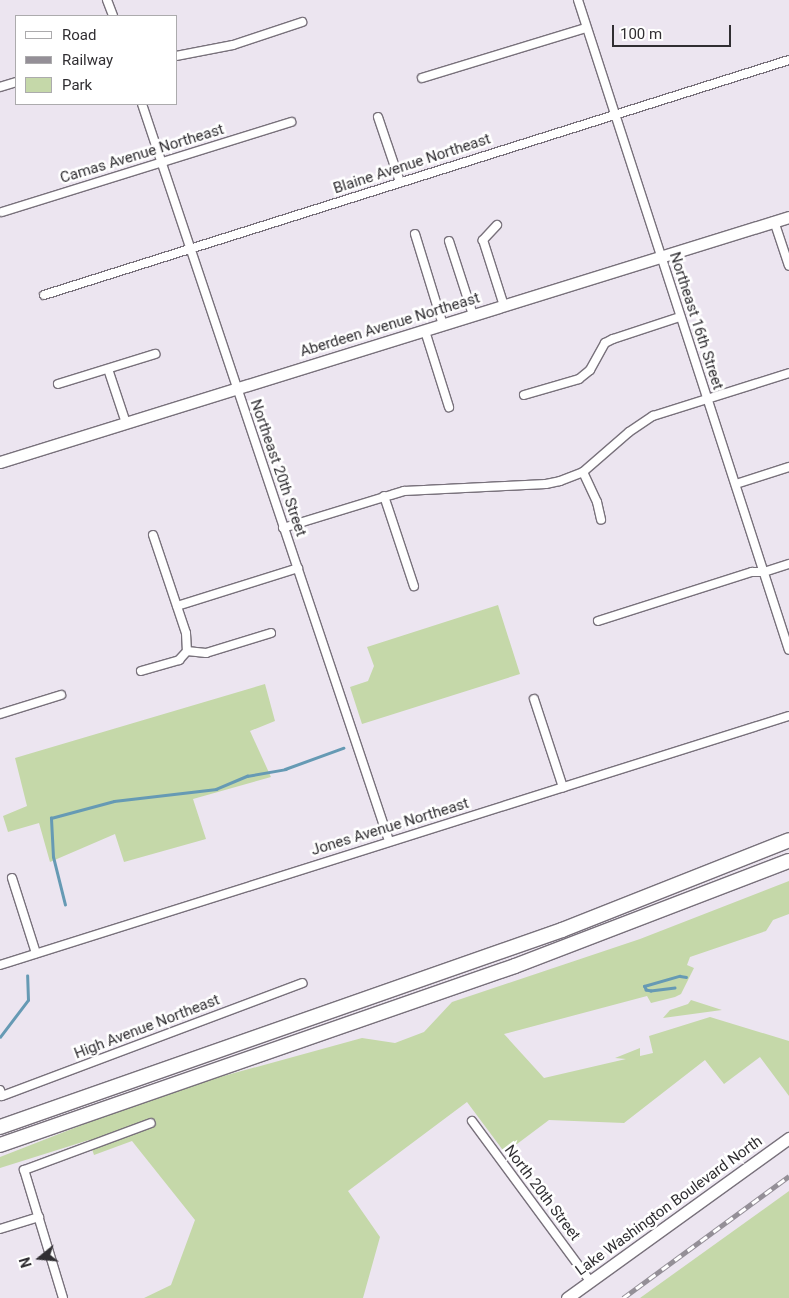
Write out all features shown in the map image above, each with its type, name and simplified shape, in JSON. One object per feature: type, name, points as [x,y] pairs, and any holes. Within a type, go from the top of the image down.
[{"type":"highway","points":[[658,893],[789,831]]},
{"type":"highway","points":[[0,1127],[503,952],[658,893],[789,840]]},
{"type":"highway","points":[[0,1145],[515,966],[789,862]]},
{"type":"street","points":[[107,0],[113,15]]},
{"type":"street","name":"Northeast 16th Street","points":[[578,0],[789,650]]},
{"type":"street","points":[[178,56],[233,45],[302,22]]},
{"type":"street","points":[[422,78],[586,28]]},
{"type":"street","name":"Blaine Avenue Northeast","points":[[44,295],[789,60]]},
{"type":"street","points":[[0,88],[15,82]]},
{"type":"street","name":"Northeast 20th Street","points":[[142,105],[389,842]]},
{"type":"street","points":[[378,117],[400,182]]},
{"type":"street","name":"Camas Avenue Northeast","points":[[2,212],[291,122]]},
{"type":"street","name":"Aberdeen Avenue Northeast","points":[[0,462],[789,217]]},
{"type":"street","points":[[774,221],[789,266]]},
{"type":"street","points":[[497,225],[483,240],[504,306]]},
{"type":"street","points":[[414,234],[443,325]]},
{"type":"street","points":[[450,241],[474,315]]},
{"type":"street","points":[[524,395],[579,379],[590,370],[605,343],[613,339],[680,317]]},
{"type":"street","points":[[424,331],[449,407]]},
{"type":"street","points":[[58,384],[155,354]]},
{"type":"street","points":[[108,369],[126,423]]},
{"type":"street","points":[[283,528],[404,491],[546,484],[560,481],[583,472],[628,432],[652,416],[789,373]]},
{"type":"street","points":[[736,484],[789,467]]},
{"type":"street","points":[[583,472],[597,502],[601,520]]},
{"type":"street","points":[[384,496],[414,586]]},
{"type":"street","points":[[141,671],[179,660],[187,651],[188,640],[153,535]]},
{"type":"street","points":[[598,621],[752,572],[764,572],[789,564]]},
{"type":"street","points":[[177,606],[298,568]]},
{"type":"street","points":[[187,651],[206,653],[271,633]]},
{"type":"street","points":[[0,714],[61,695]]},
{"type":"street","points":[[534,699],[563,787]]},
{"type":"street","name":"Jones Avenue Northeast","points":[[0,965],[789,716]]},
{"type":"street","points":[[12,878],[36,953]]},
{"type":"street","name":"High Avenue Northeast","points":[[1,1093],[302,983]]},
{"type":"street","name":"North 20th Street","points":[[472,1122],[590,1281]]},
{"type":"street","points":[[63,1298],[24,1170],[152,1123]]},
{"type":"street","name":"Lake Washington Boulevard North","points":[[567,1298],[789,1138]]},
{"type":"street","points":[[0,1230],[38,1217]]},
{"type":"green space","points":[[498,605],[520,674],[362,724],[350,687],[368,681],[374,666],[367,647]]},
{"type":"green space","points":[[265,684],[275,721],[250,731],[271,777],[193,799],[206,839],[124,862],[115,834],[50,862],[39,823],[8,832],[3,816],[27,806],[15,758]]},
{"type":"green space","points":[[789,881],[789,914],[773,920],[766,931],[690,957],[687,965],[694,968],[681,994],[651,1003],[647,996],[504,1034],[544,1078],[626,1059],[615,1058],[640,1048],[640,1056],[653,1053],[649,1036],[710,1017],[789,1041],[789,1096],[760,1057],[724,1084],[705,1060],[624,1123],[549,1120],[505,1153],[467,1102],[348,1191],[380,1237],[363,1298],[144,1298],[171,1285],[195,1220],[132,1141],[94,1155],[89,1140],[0,1168],[0,1157],[169,1091],[362,1038],[395,1043],[424,1032],[452,1002],[640,939]]},
{"type":"green space","points":[[691,1000],[722,1010],[663,1018],[670,1010],[688,1004]]},
{"type":"green space","points":[[789,1191],[789,1298],[640,1298]]},
{"type":"waterway","points":[[65,905],[53,857],[51,818],[114,801],[216,789],[247,776],[285,769],[343,748]]},
{"type":"waterway","points":[[0,1037],[28,1000],[27,976]]},
{"type":"waterway","points":[[675,988],[651,991],[646,990],[644,986],[680,976],[686,977]]},
{"type":"railway","points":[[623,1298],[789,1176]]}]
